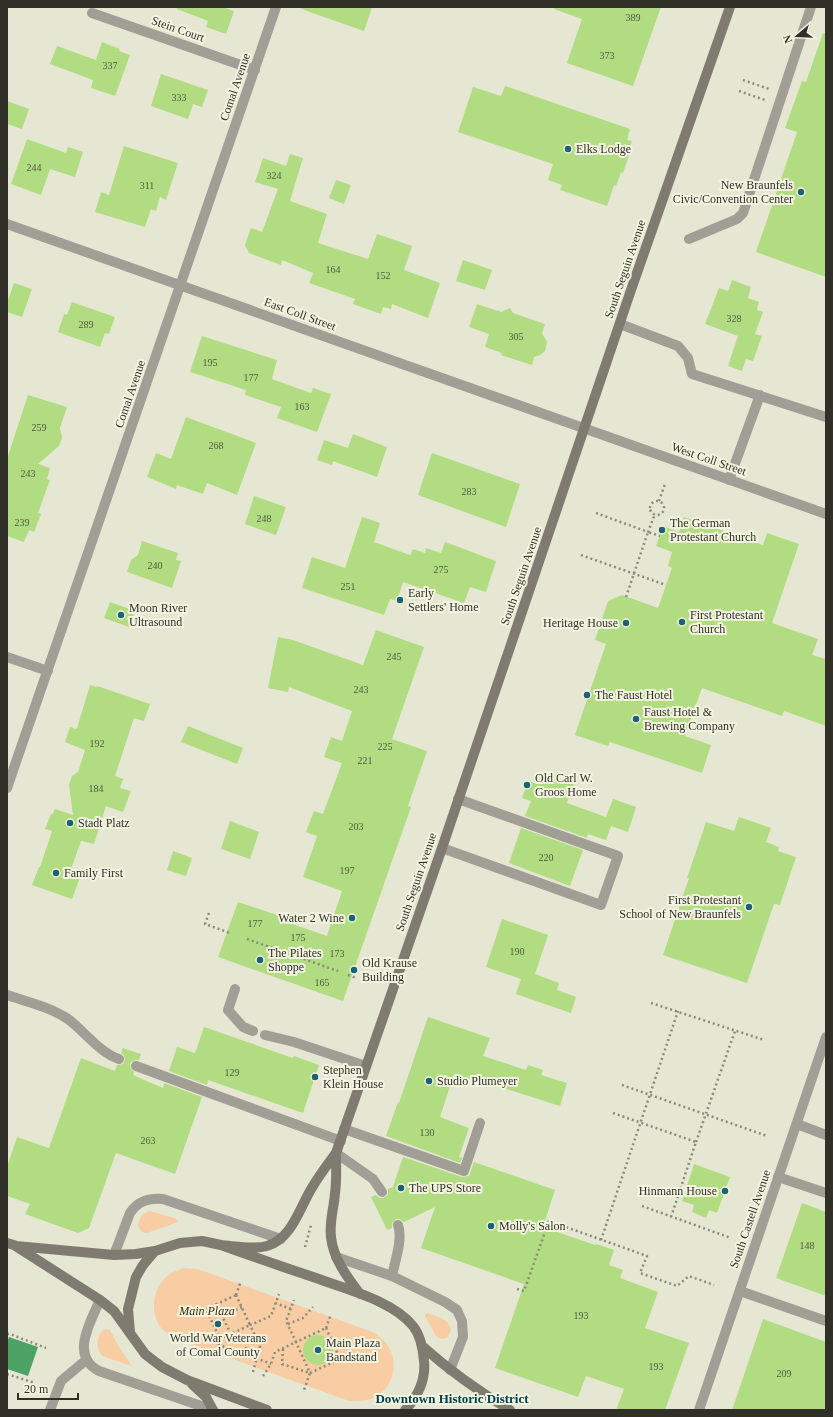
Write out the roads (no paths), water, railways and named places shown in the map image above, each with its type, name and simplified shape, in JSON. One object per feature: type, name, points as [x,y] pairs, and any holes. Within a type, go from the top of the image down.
[{"type":"main road","name":"South Seguin Avenue","points":[[281,1239],[300,1212],[312,1187],[336,1153],[341,1140],[442,848],[583,429],[730,7]]},
{"type":"main road","name":"South Seguin Avenue","points":[[336,1153],[335,1193],[330,1223],[331,1238],[336,1257],[360,1294]]},
{"type":"main road","points":[[221,1246],[255,1248],[268,1246],[281,1239]]},
{"type":"main road","points":[[11,1244],[114,1255],[155,1251],[180,1243],[202,1241],[221,1246],[360,1294],[383,1304],[402,1316],[414,1327],[422,1346],[425,1367],[422,1384],[415,1398],[405,1410]]},
{"type":"main road","points":[[11,1244],[100,1300],[114,1311],[145,1354],[162,1367],[187,1380],[267,1410]]},
{"type":"main road","points":[[130,1332],[128,1309],[134,1283],[143,1265],[155,1251]]},
{"type":"main road","points":[[422,1346],[450,1370],[481,1393],[510,1410]]},
{"type":"main road","points":[[187,1380],[206,1397],[213,1410]]},
{"type":"street","name":"Comal Avenue","points":[[7,788],[276,7]]},
{"type":"street","points":[[689,239],[737,219],[743,213],[811,7]]},
{"type":"street","name":"Stein Court","points":[[92,13],[255,70]]},
{"type":"street","name":"East Coll Street","points":[[7,224],[583,429]]},
{"type":"street","points":[[620,324],[678,346],[688,358],[692,374],[826,417]]},
{"type":"street","points":[[729,480],[760,395]]},
{"type":"street","name":"West Coll Street","points":[[583,429],[826,514]]},
{"type":"street","points":[[7,657],[48,671]]},
{"type":"street","points":[[442,848],[601,905],[618,856],[458,799]]},
{"type":"street","points":[[235,989],[228,1010],[243,1027],[253,1031]]},
{"type":"street","points":[[7,995],[59,1014],[69,1020],[107,1053],[119,1059]]},
{"type":"street","points":[[266,1035],[294,1042],[366,1066]]},
{"type":"street","name":"South Castell Avenue","points":[[699,1410],[826,1037]]},
{"type":"street","points":[[136,1066],[341,1140]]},
{"type":"street","points":[[344,1129],[464,1171],[480,1123]]},
{"type":"street","points":[[797,1124],[826,1135]]},
{"type":"street","points":[[336,1153],[373,1179],[382,1192]]},
{"type":"street","points":[[778,1177],[826,1193]]},
{"type":"street","points":[[114,1255],[130,1213],[134,1207],[141,1202],[155,1199],[163,1199],[281,1239]]},
{"type":"street","points":[[392,1276],[400,1238],[400,1230],[398,1225]]},
{"type":"street","points":[[336,1257],[392,1276],[445,1302],[457,1310],[462,1321],[463,1337],[450,1370]]},
{"type":"street","points":[[740,1290],[826,1321]]},
{"type":"street","points":[[100,1300],[86,1335],[84,1352],[86,1360],[91,1367],[213,1410]]},
{"type":"street","points":[[50,1410],[61,1381],[86,1360]]},
{"type":"place","name":"Elks Lodge","points":[[568,149]]},
{"type":"place","name":"New Braunfels Civic/Convention Center","points":[[801,192]]},
{"type":"place","name":"The German Protestant Church","points":[[662,530]]},
{"type":"place","name":"Early Settlers' Home","points":[[400,600]]},
{"type":"place","name":"Moon River Ultrasound","points":[[121,615]]},
{"type":"place","name":"First Protestant Church","points":[[682,622]]},
{"type":"place","name":"Heritage House","points":[[626,623]]},
{"type":"place","name":"The Faust Hotel","points":[[587,695]]},
{"type":"place","name":"Faust Hotel & Brewing Company","points":[[636,719]]},
{"type":"place","name":"Old Carl W. Groos Home","points":[[527,785]]},
{"type":"place","name":"Stadt Platz","points":[[70,823]]},
{"type":"place","name":"Family First","points":[[56,873]]},
{"type":"place","name":"First Protestant School of New Braunfels","points":[[749,907]]},
{"type":"place","name":"Water 2 Wine","points":[[352,918]]},
{"type":"place","name":"The Pilates Shoppe","points":[[260,960]]},
{"type":"place","name":"Old Krause Building","points":[[354,970]]},
{"type":"place","name":"Stephen Klein House","points":[[315,1077]]},
{"type":"place","name":"Studio Plumeyer","points":[[429,1081]]},
{"type":"place","name":"The UPS Store","points":[[401,1188]]},
{"type":"place","name":"Hinmann House","points":[[725,1191]]},
{"type":"place","name":"Molly's Salon","points":[[491,1226]]},
{"type":"place","name":"World War Veterans of Comal County","points":[[218,1324]]},
{"type":"place","name":"Main Plaza Bandstand","points":[[318,1350]]},
{"type":"district","name":"Downtown Historic District","points":[[452,1398]]},
{"type":"park label","name":"Main Plaza","points":[[207,1311]]}]
